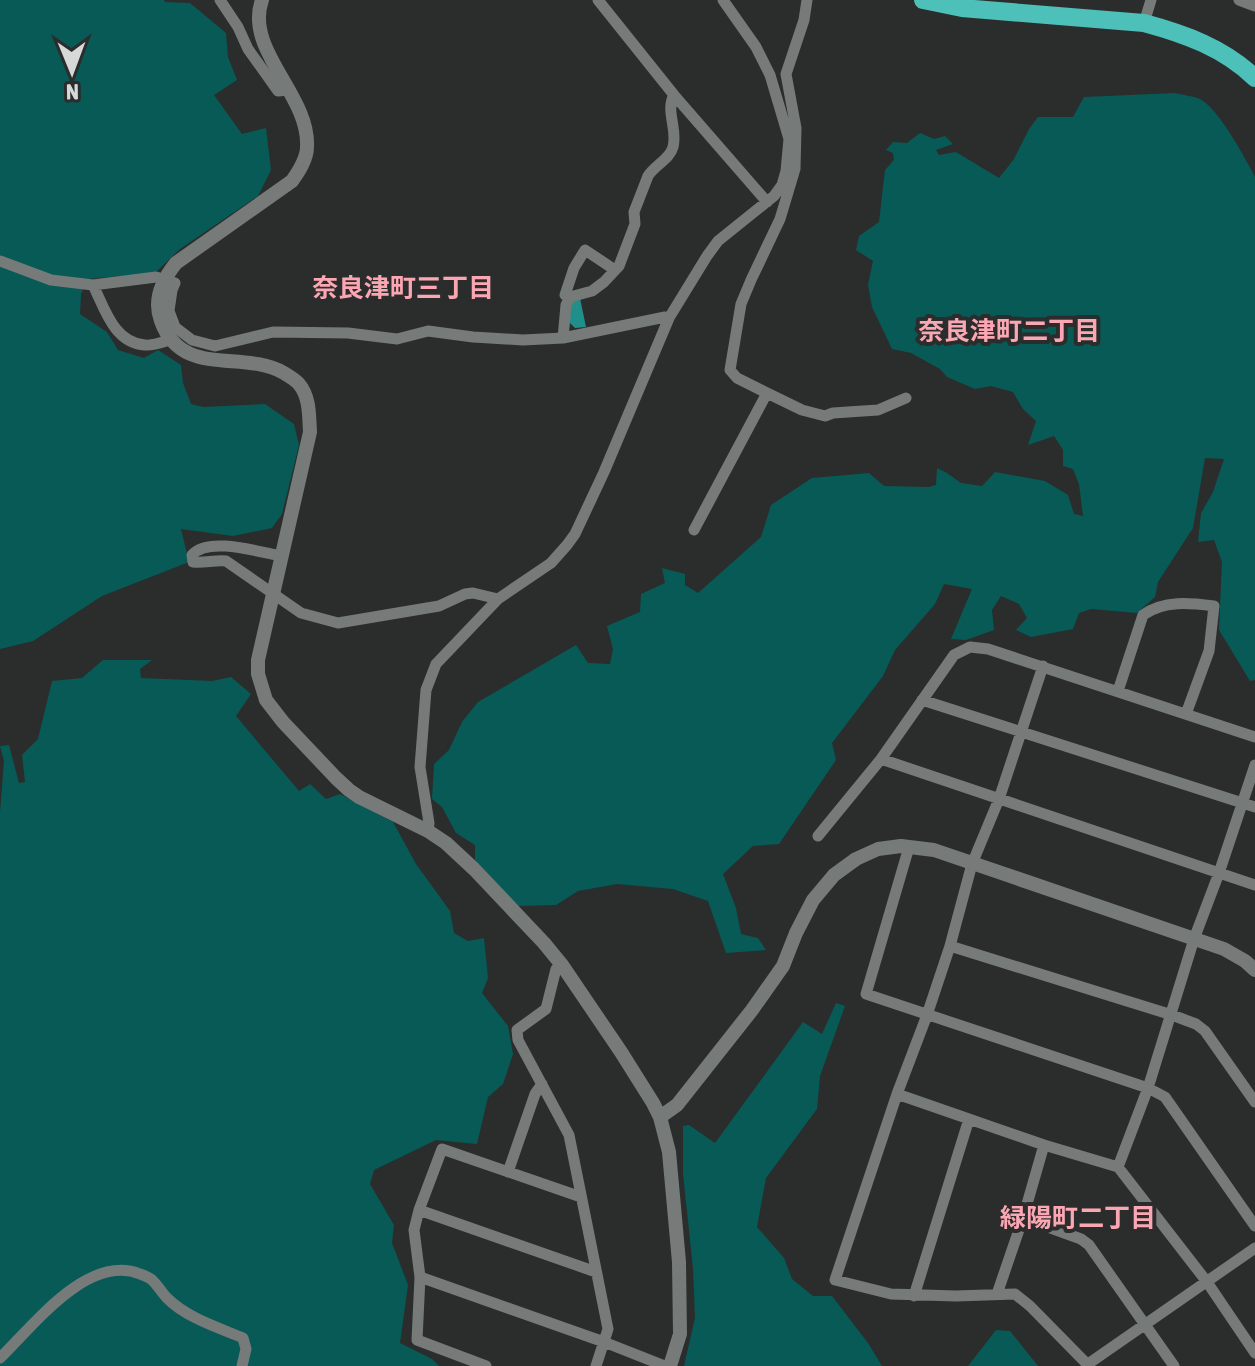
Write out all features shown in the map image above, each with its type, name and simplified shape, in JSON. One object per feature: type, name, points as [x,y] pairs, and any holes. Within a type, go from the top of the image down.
[{"type":"highway","points":[[923,0],[989,11],[1144,23],[1198,40],[1232,59],[1255,78]]},
{"type":"street","points":[[220,0],[248,49],[278,91],[289,90]]},
{"type":"street","points":[[262,0],[259,17],[264,42],[302,116],[307,150],[292,181],[176,263],[165,279],[158,300],[159,315],[170,340],[185,352],[218,361],[256,362],[272,367],[299,384],[307,400],[310,432],[258,660],[258,674],[266,700],[293,733],[349,790],[428,831],[474,869],[562,965],[621,1052],[660,1117],[669,1152],[679,1262],[680,1334],[667,1366],[420,1277]]},
{"type":"street","points":[[598,0],[674,95],[767,202]]},
{"type":"street","points":[[428,831],[420,767],[426,690],[436,664],[498,599],[551,563],[575,534],[669,318],[718,241],[767,202],[782,185],[789,139],[770,75],[756,47],[723,0]]},
{"type":"street","points":[[807,0],[804,20],[786,74],[796,128],[795,169],[780,219],[741,304],[730,370],[737,378],[802,410],[825,416],[878,410],[906,398]]},
{"type":"street","points":[[1144,23],[1151,0]]},
{"type":"street","points":[[1239,0],[1255,6]]},
{"type":"street","points":[[615,270],[585,250],[574,268],[565,295],[570,297],[592,291],[604,282],[619,266],[648,176],[673,148],[670,102],[674,95]]},
{"type":"street","points":[[0,261],[51,280],[93,285],[156,277],[165,279],[175,283],[169,311],[175,327],[192,340],[215,346],[273,332],[348,333],[397,339],[428,331],[523,340],[563,338],[669,318]]},
{"type":"street","points":[[93,285],[114,329],[128,340],[147,345],[170,340]]},
{"type":"street","points":[[563,338],[566,305],[570,297]]},
{"type":"street","points":[[694,530],[767,393]]},
{"type":"street","points":[[281,556],[216,545],[197,549],[192,555],[193,562],[226,561],[301,613],[338,623],[439,606],[465,594],[498,599]]},
{"type":"street","points":[[1118,691],[1143,615],[1150,610],[1187,602],[1214,606],[1209,651],[1186,714]]},
{"type":"street","points":[[818,836],[881,759],[954,655],[970,647],[988,649],[1043,666],[1255,737]]},
{"type":"street","points":[[1043,666],[999,799],[972,864],[950,946],[835,1280],[891,1294],[914,1296],[1015,1294],[1088,1365],[1255,1248]]},
{"type":"street","points":[[922,700],[1255,807]]},
{"type":"street","points":[[881,759],[1255,885]]},
{"type":"street","points":[[1118,1167],[1148,1088],[1194,939],[1255,765]]},
{"type":"street","points":[[660,1117],[677,1105],[752,1010],[783,966],[813,900],[834,875],[856,859],[878,849],[901,846],[934,850],[1224,949],[1255,970]]},
{"type":"street","points":[[909,847],[866,994],[1148,1088],[1165,1097],[1255,1226]]},
{"type":"street","points":[[950,946],[1196,1024],[1205,1031],[1255,1102]]},
{"type":"street","points":[[562,965],[556,969],[546,1009],[517,1030],[518,1040],[569,1135],[608,1329],[596,1366]]},
{"type":"street","points":[[508,1172],[535,1094],[542,1084]]},
{"type":"street","points":[[897,1094],[1118,1167],[1207,1282],[1255,1353]]},
{"type":"street","points":[[914,1296],[969,1119]]},
{"type":"street","points":[[997,1294],[1044,1145]]},
{"type":"street","points":[[486,1366],[417,1340],[420,1277],[414,1230],[442,1149],[581,1197]]},
{"type":"street","points":[[419,1210],[596,1272]]},
{"type":"street","points":[[1023,1218],[1081,1239],[1089,1245],[1174,1366]]},
{"type":"street","points":[[0,1358],[66,1292],[91,1276],[116,1269],[132,1270],[150,1278],[167,1298],[187,1313],[243,1338],[246,1349],[242,1366]]},
{"type":"shaded area","points":[[0,0],[164,0],[190,3],[226,33],[228,57],[237,80],[214,95],[242,134],[266,128],[271,170],[258,196],[180,249],[155,273],[87,279],[81,294],[80,314],[107,332],[118,350],[144,358],[158,350],[181,365],[183,383],[191,404],[203,407],[265,404],[294,424],[299,445],[282,514],[272,528],[233,536],[181,529],[189,562],[102,596],[33,641],[0,649]]},
{"type":"shaded area","points":[[1175,93],[1200,99],[1207,104],[1231,135],[1255,177],[1255,680],[1250,681],[1219,630],[1222,562],[1214,540],[1198,542],[1201,513],[1213,492],[1224,459],[1205,458],[1193,528],[1158,582],[1155,597],[1137,613],[1091,609],[1079,613],[1073,629],[1031,637],[1016,630],[1027,618],[1019,604],[1001,596],[992,610],[994,630],[966,640],[951,639],[972,589],[944,584],[935,604],[895,650],[883,676],[832,743],[836,760],[779,844],[753,846],[723,874],[736,908],[741,934],[758,938],[766,950],[726,953],[708,901],[673,889],[617,884],[578,891],[556,905],[517,906],[475,860],[475,845],[456,833],[442,807],[432,799],[434,764],[449,750],[462,722],[478,702],[576,645],[588,663],[610,664],[613,649],[607,626],[640,612],[641,594],[665,583],[662,568],[685,574],[685,585],[698,593],[761,537],[771,505],[812,478],[869,473],[884,486],[929,487],[936,485],[937,468],[961,483],[982,486],[995,472],[1045,481],[1068,495],[1074,514],[1083,516],[1079,484],[1073,469],[1063,466],[1063,450],[1054,436],[1028,445],[1036,421],[1023,409],[1013,392],[991,386],[975,389],[947,377],[940,369],[911,353],[892,349],[872,307],[868,285],[873,261],[856,250],[859,236],[879,222],[885,170],[894,160],[893,153],[886,150],[893,142],[907,143],[920,133],[934,139],[945,136],[953,144],[936,150],[939,155],[956,152],[999,178],[1014,159],[1038,117],[1073,117],[1084,97]]},
{"type":"shaded area","points":[[580,298],[586,327],[575,328],[568,321],[568,306]]},
{"type":"shaded area","points":[[103,660],[152,660],[140,669],[141,678],[212,681],[231,677],[251,694],[236,716],[299,791],[310,784],[326,799],[340,794],[393,822],[416,864],[450,911],[454,933],[468,941],[484,938],[488,978],[482,993],[508,1026],[513,1054],[503,1084],[488,1097],[477,1144],[436,1140],[374,1170],[370,1184],[394,1225],[392,1243],[408,1285],[400,1343],[432,1359],[439,1366],[0,1366],[0,812],[4,761],[0,746],[9,745],[19,783],[25,782],[22,755],[38,739],[52,681],[82,678]]},
{"type":"shaded area","points":[[836,1003],[845,1006],[820,1076],[817,1109],[766,1178],[757,1227],[784,1258],[792,1279],[813,1296],[832,1296],[882,1366],[684,1366],[695,1318],[683,1174],[683,1126],[689,1125],[715,1143],[803,1022],[822,1034]]},
{"type":"shaded area","points":[[996,1330],[1010,1331],[1038,1366],[968,1366]]},
{"type":"district","name":"奈良津町三丁目","points":[[403,288]]},
{"type":"district","name":"奈良津町二丁目","points":[[1009,331]]},
{"type":"district","name":"緑陽町二丁目","points":[[1078,1218]]}]
